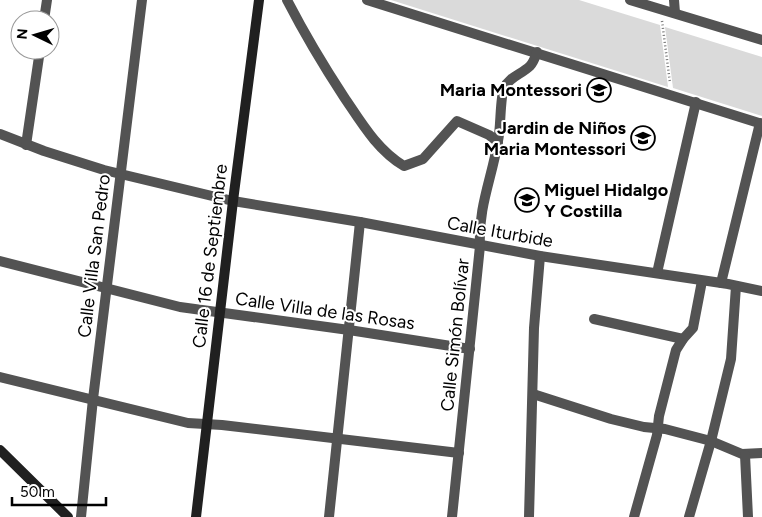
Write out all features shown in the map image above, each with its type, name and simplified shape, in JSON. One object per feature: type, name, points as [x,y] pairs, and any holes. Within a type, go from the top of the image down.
[{"type":"street","name":"Calle Villa San Pedro","points":[[81,517],[93,399],[142,0]]},
{"type":"street","name":"Calle 16 de Septiembre","points":[[196,517],[259,0]]},
{"type":"street","points":[[287,0],[317,54],[359,121],[384,152],[404,166],[423,159],[457,121],[489,135],[498,142]]},
{"type":"street","points":[[368,0],[761,123],[721,283]]},
{"type":"street","points":[[630,0],[762,40]]},
{"type":"street","points":[[674,0],[675,14]]},
{"type":"street","name":"Calle Simón Bolívar","points":[[452,517],[480,246],[479,227],[498,142],[503,89],[511,79],[532,65],[537,52]]},
{"type":"street","points":[[26,144],[39,60]]},
{"type":"street","points":[[657,273],[696,102]]},
{"type":"street","name":"Calle Iturbide","points":[[0,134],[120,174],[233,201],[360,222],[480,246],[762,291]]},
{"type":"street","points":[[328,517],[338,439],[360,222]]},
{"type":"street","points":[[529,517],[534,328],[540,256]]},
{"type":"street","name":"Calle Villa de las Rosas","points":[[0,261],[180,307],[470,349]]},
{"type":"street","points":[[634,517],[676,350],[683,338],[693,328],[702,281]]},
{"type":"street","points":[[689,517],[731,359],[736,286]]},
{"type":"street","points":[[594,319],[683,338]]},
{"type":"street","points":[[0,377],[188,423],[222,425],[459,453]]},
{"type":"street","points":[[533,394],[611,419],[710,441],[745,455],[762,453]]},
{"type":"street","points":[[0,450],[68,517]]},
{"type":"street","points":[[745,455],[748,517]]},
{"type":"path","points":[[661,9],[671,94]]},
{"type":"shaded area","points":[[391,0],[579,0],[660,25],[668,87]]},
{"type":"shaded area","points":[[665,27],[762,57],[762,116],[673,88]]},
{"type":"place","name":"Maria Montessori","points":[[599,90]]},
{"type":"place","name":"Jardin de Niños Maria Montessori","points":[[643,138]]},
{"type":"place","name":"Miguel Hidalgo Y Costilla","points":[[527,200]]}]
